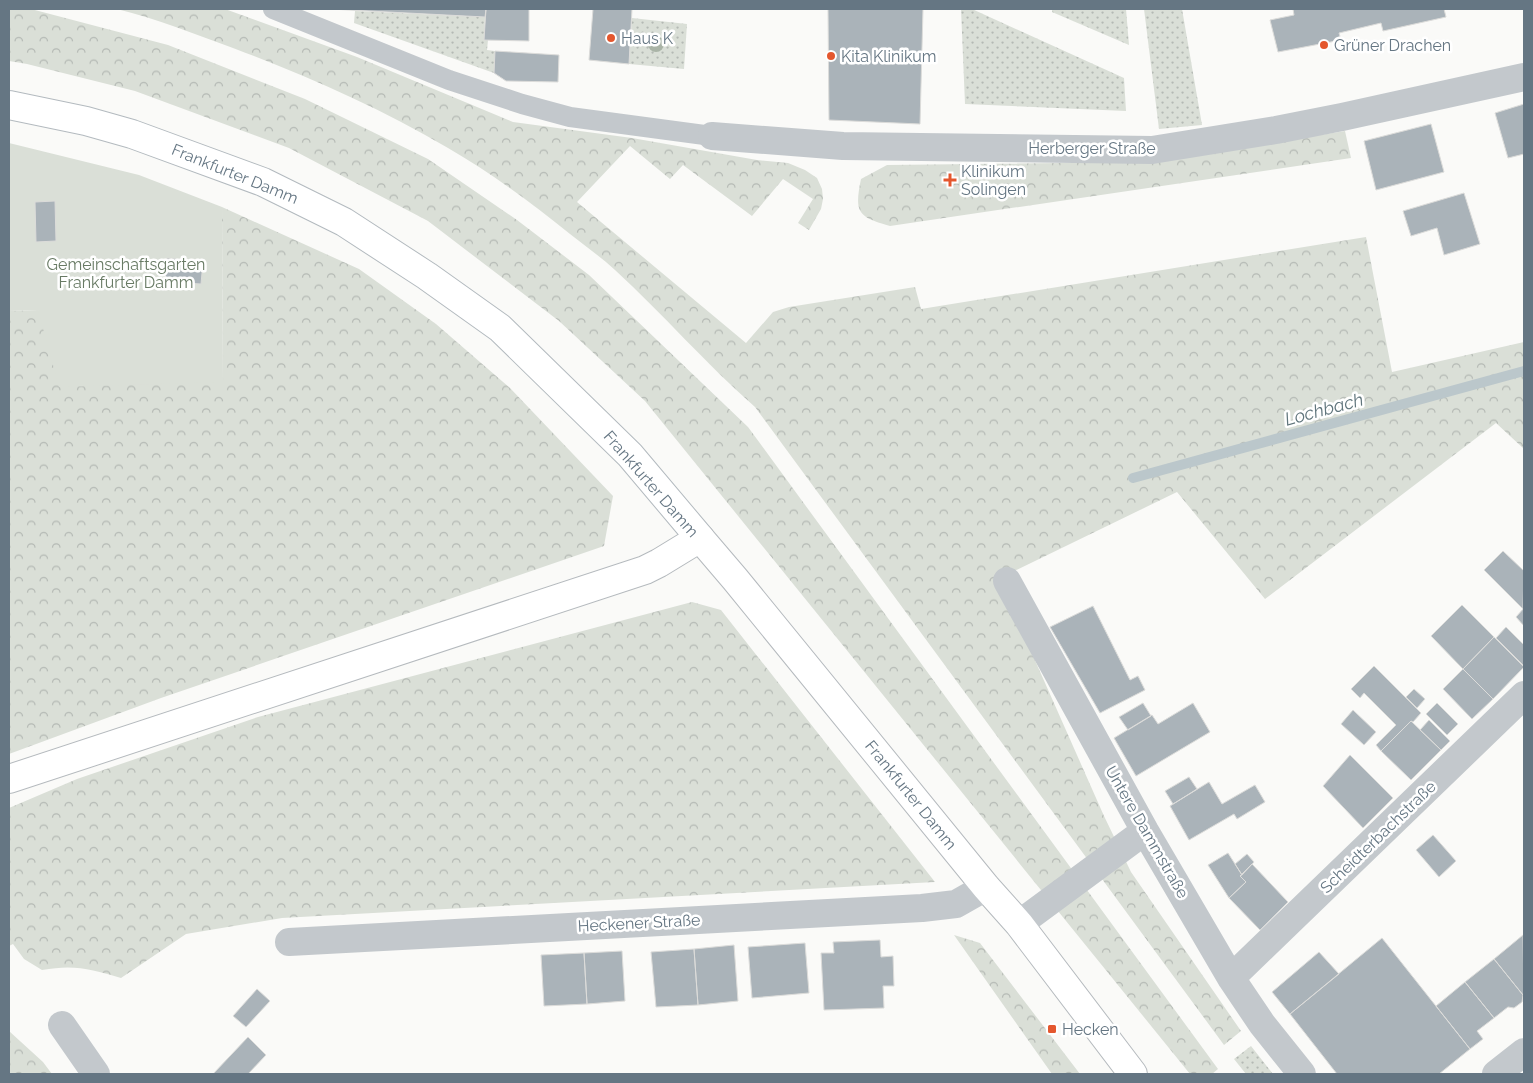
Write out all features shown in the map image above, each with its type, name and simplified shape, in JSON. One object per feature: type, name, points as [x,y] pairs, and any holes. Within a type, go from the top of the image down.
[{"type":"main road","name":"Frankfurter Damm","points":[[9,105],[86,121],[132,134],[263,182],[344,222],[427,276],[500,328],[630,455],[748,595],[986,887],[1019,924],[1133,1074]]},
{"type":"main road","points":[[9,779],[645,570],[700,538]]},
{"type":"street","name":"Herberger Straße","points":[[712,136],[843,146],[1152,150],[1276,130],[1524,77]]},
{"type":"street","name":"Untere Dammstraße","points":[[1007,581],[1145,831],[1231,978],[1262,1024],[1302,1074]]},
{"type":"street","name":"Scheidterbachstraße","points":[[1231,978],[1524,695]]},
{"type":"street","points":[[1019,924],[1145,831]]},
{"type":"street","name":"Heckener Straße","points":[[289,942],[922,908],[956,904],[986,887]]},
{"type":"street","points":[[62,1025],[96,1074]]},
{"type":"street","points":[[1496,1074],[1524,1052]]},
{"type":"lane","points":[[273,9],[449,80],[522,104],[570,117],[712,136]]},
{"type":"green space","points":[[9,9],[31,9],[168,45],[305,99],[428,159],[517,220],[589,275],[748,427],[1218,1069],[1212,1074],[1190,1074],[645,401],[559,321],[428,221],[289,148],[135,91],[9,61]]},
{"type":"green space","points":[[117,9],[225,9],[357,57],[513,122],[632,138],[757,160],[788,163],[805,170],[817,178],[822,189],[823,199],[821,209],[809,230],[798,223],[813,199],[783,179],[752,216],[683,165],[670,179],[630,146],[577,202],[746,343],[773,312],[789,307],[915,287],[921,309],[1366,237],[1392,372],[1524,342],[1524,449],[1496,423],[1265,599],[1177,492],[994,581],[1026,640],[1104,816],[1131,872],[1241,1031],[1224,1045],[755,407],[719,374],[615,270],[541,211],[495,178],[448,148],[396,119],[316,81],[261,59],[176,27]]},
{"type":"green space","points":[[961,9],[972,9],[1124,78],[1126,111],[965,104]]},
{"type":"green space","points":[[1052,9],[1126,9],[1129,45],[1052,12]]},
{"type":"green space","points":[[1144,9],[1182,9],[1202,125],[1159,129]]},
{"type":"green space","points":[[355,11],[485,17],[484,39],[488,40],[487,50],[495,51],[494,73],[354,23]]},
{"type":"green space","points":[[632,18],[687,24],[684,69],[629,64]]},
{"type":"green space","points":[[1345,131],[1351,158],[890,226],[871,220],[861,212],[859,206],[858,199],[861,179],[887,165],[1153,162]]},
{"type":"green space","name":"Gemeinschaftsgarten Frankfurter Damm","points":[[9,143],[139,175],[222,207],[223,382],[59,387],[38,310],[9,311]]},
{"type":"green space","points":[[222,207],[359,269],[436,324],[510,388],[613,496],[604,546],[161,698],[9,754],[9,311],[38,310],[223,382]]},
{"type":"green space","points":[[692,602],[721,610],[935,882],[282,918],[186,934],[121,978],[82,968],[64,967],[42,970],[24,959],[13,944],[9,946],[9,808],[77,779],[258,717]]},
{"type":"green space","points":[[954,935],[980,943],[1080,1074],[1052,1074]]},
{"type":"green space","points":[[9,1031],[43,1062],[52,1074],[9,1074]]},
{"type":"green space","points":[[1251,1046],[1273,1074],[1246,1074],[1234,1059]]},
{"type":"building","points":[[330,9],[486,9],[485,17]]},
{"type":"building","points":[[486,9],[529,9],[529,41],[484,40]]},
{"type":"building","name":"Haus K","points":[[593,9],[632,9],[629,64],[589,60]]},
{"type":"building","points":[[828,9],[923,9],[920,124],[829,120]]},
{"type":"building","points":[[1293,9],[1444,9],[1446,17],[1383,31],[1381,23],[1339,33],[1341,40],[1278,52],[1270,20],[1294,15]]},
{"type":"building","points":[[495,51],[559,55],[558,82],[506,81],[494,73]]},
{"type":"building","points":[[1524,104],[1524,154],[1508,158],[1495,113]]},
{"type":"building","points":[[1431,124],[1444,172],[1376,190],[1364,141]]},
{"type":"building","points":[[1464,193],[1480,244],[1444,255],[1437,228],[1411,236],[1403,211]]},
{"type":"building","points":[[55,201],[56,241],[36,242],[35,202]]},
{"type":"building","points":[[167,258],[203,262],[201,284],[165,282]]},
{"type":"building","points":[[1503,551],[1524,571],[1523,609],[1484,570]]},
{"type":"building","points":[[1462,605],[1494,637],[1463,669],[1431,636]]},
{"type":"building","points":[[1093,606],[1130,680],[1138,676],[1145,690],[1100,713],[1050,627]]},
{"type":"building","points":[[1524,608],[1524,626],[1516,617]]},
{"type":"building","points":[[1506,627],[1524,645],[1524,666],[1496,638]]},
{"type":"building","points":[[1494,637],[1524,667],[1493,699],[1463,669]]},
{"type":"building","points":[[1374,666],[1421,713],[1381,751],[1376,745],[1396,725],[1364,693],[1360,698],[1351,689]]},
{"type":"building","points":[[1463,669],[1493,699],[1472,719],[1443,689]]},
{"type":"building","points":[[1414,689],[1425,699],[1417,708],[1406,697]]},
{"type":"building","points":[[1143,703],[1151,716],[1128,730],[1119,717]]},
{"type":"building","points":[[1193,703],[1210,732],[1136,776],[1114,738],[1152,715],[1158,724]]},
{"type":"building","points":[[1437,703],[1458,724],[1447,735],[1426,714]]},
{"type":"building","points":[[1353,710],[1376,732],[1364,745],[1341,724]]},
{"type":"building","points":[[1429,720],[1450,741],[1441,750],[1420,730]]},
{"type":"building","points":[[1411,721],[1441,750],[1411,780],[1381,751]]},
{"type":"building","points":[[1350,755],[1393,798],[1363,828],[1323,786]]},
{"type":"building","points":[[1189,777],[1197,789],[1173,804],[1165,791]]},
{"type":"building","points":[[1209,782],[1222,804],[1255,785],[1265,802],[1237,819],[1234,814],[1189,840],[1170,806]]},
{"type":"building","points":[[1433,835],[1456,861],[1439,877],[1416,850]]},
{"type":"building","points":[[1228,853],[1242,875],[1240,876],[1246,882],[1229,898],[1208,865]]},
{"type":"building","points":[[1247,854],[1254,862],[1242,875],[1235,864]]},
{"type":"building","points":[[1252,864],[1288,902],[1260,930],[1229,898],[1246,882],[1240,876]]},
{"type":"building","points":[[1523,935],[1524,994],[1523,995],[1494,959]]},
{"type":"building","points":[[1382,938],[1470,1049],[1439,1074],[1337,1074],[1290,1014]]},
{"type":"building","points":[[880,940],[881,957],[893,956],[894,986],[883,986],[884,1008],[824,1010],[821,953],[834,953],[833,942]]},
{"type":"building","points":[[805,943],[809,993],[752,998],[748,947]]},
{"type":"building","points":[[734,945],[738,1001],[698,1005],[694,949]]},
{"type":"building","points":[[694,949],[698,1005],[656,1007],[651,952]]},
{"type":"building","points":[[622,951],[625,1001],[587,1004],[584,953]]},
{"type":"building","points":[[1319,952],[1339,974],[1290,1014],[1272,992]]},
{"type":"building","points":[[584,953],[587,1004],[544,1006],[541,955]]},
{"type":"building","points":[[1494,959],[1523,995],[1522,1002],[1514,1008],[1508,1007],[1494,1018],[1465,982]]},
{"type":"building","points":[[1465,982],[1494,1018],[1477,1031],[1483,1039],[1470,1049],[1436,1006]]},
{"type":"building","points":[[257,989],[270,1001],[246,1027],[233,1016]]},
{"type":"building","points":[[248,1037],[266,1055],[248,1074],[213,1074]]},
{"type":"waterway","name":"Lochbach","points":[[1133,478],[1524,371]]},
{"type":"place","name":"Haus K","points":[[611,38]]},
{"type":"place","name":"Grüner Drachen","points":[[1324,45]]},
{"type":"place","name":"Kita Klinikum","points":[[831,56]]},
{"type":"place","name":"Klinikum Solingen","points":[[950,180]]},
{"type":"place","name":"Hecken","points":[[1052,1029]]}]
